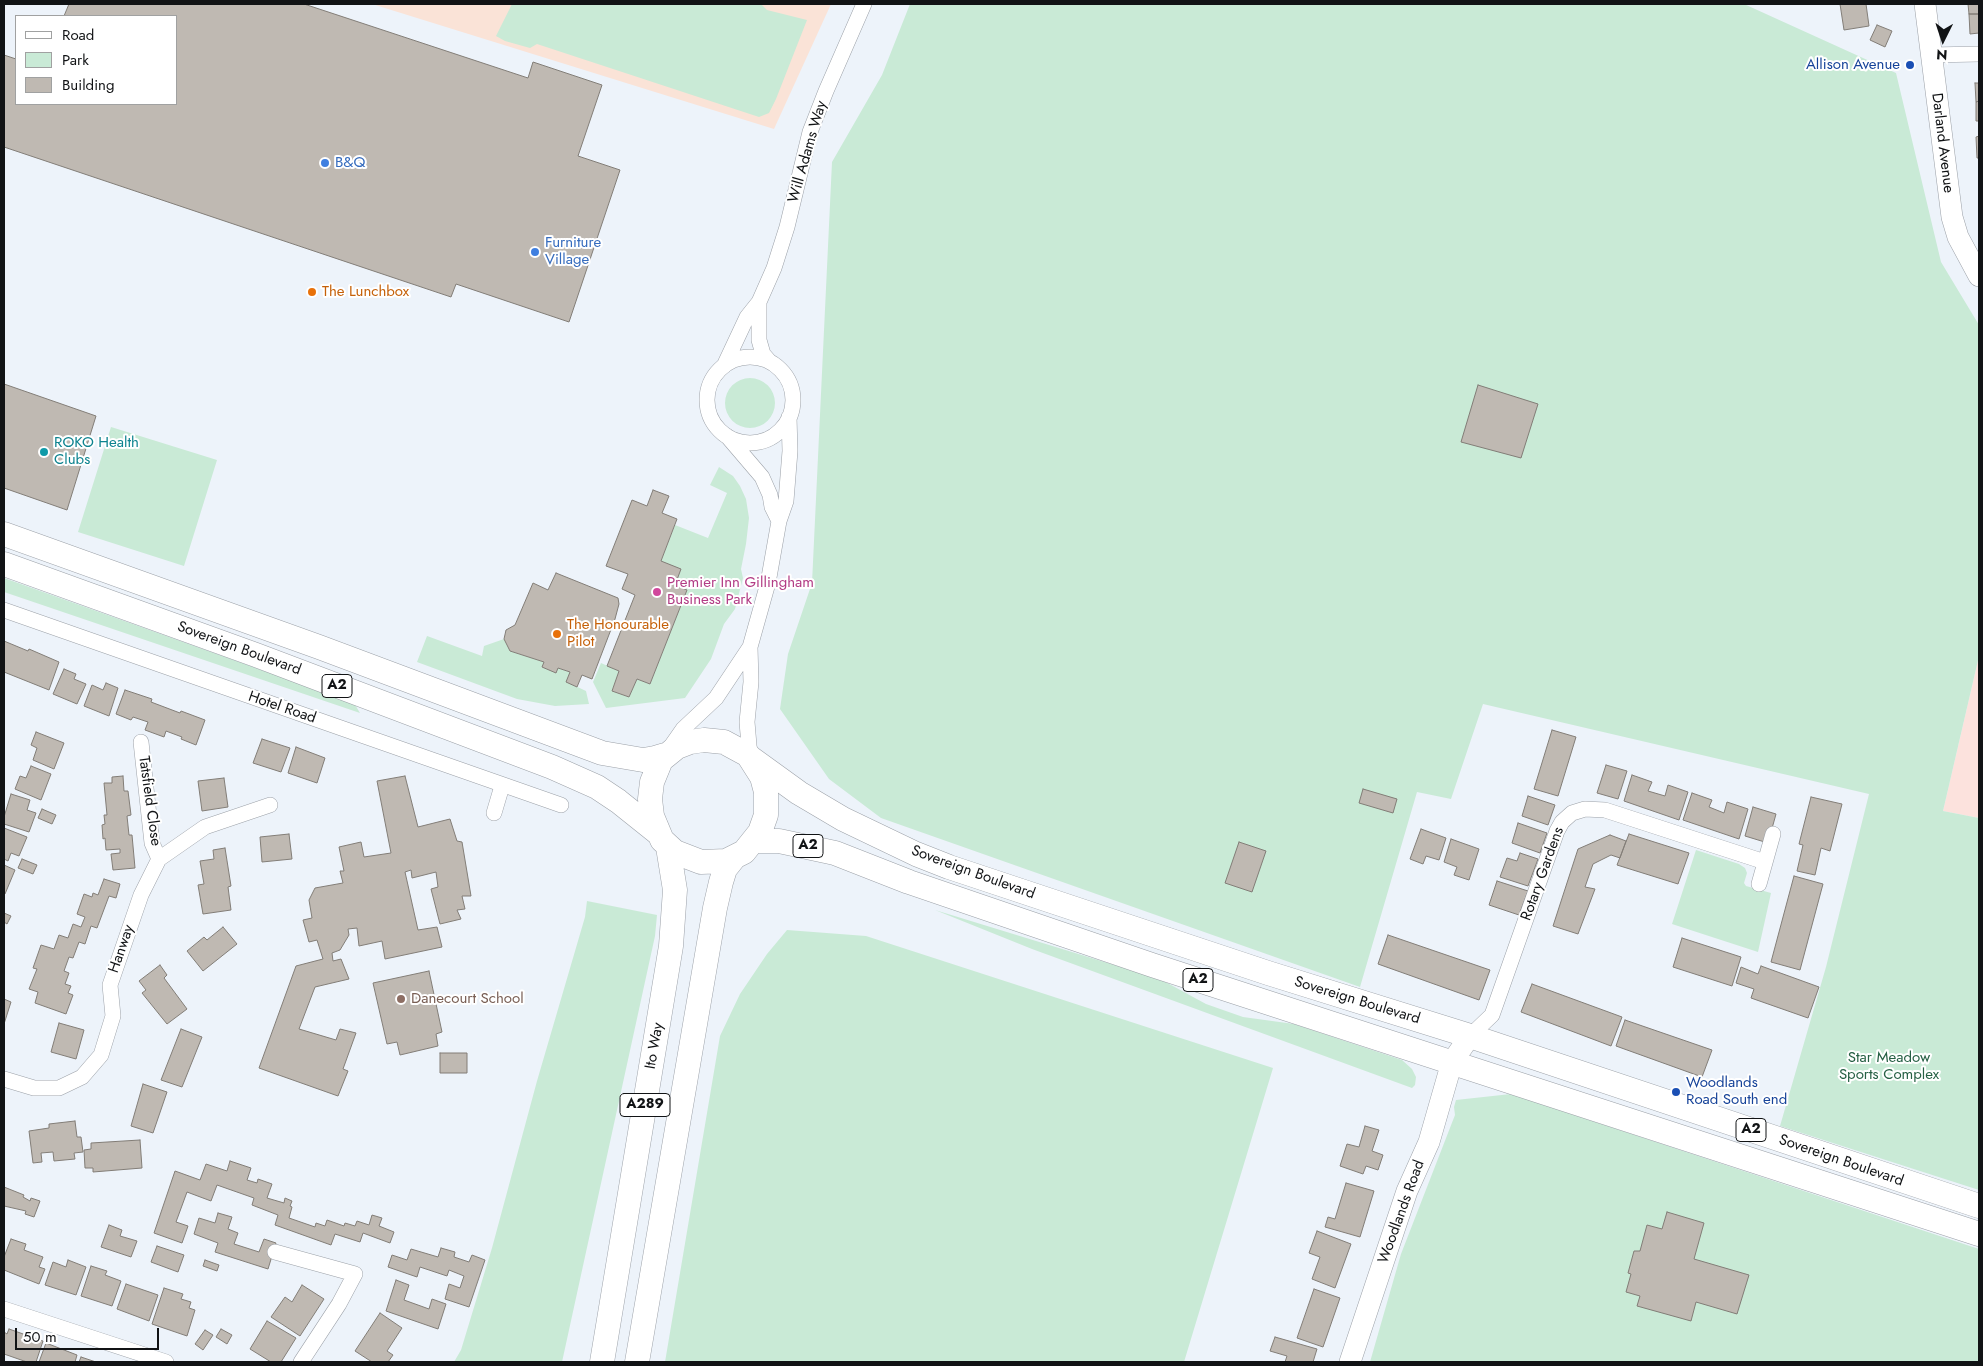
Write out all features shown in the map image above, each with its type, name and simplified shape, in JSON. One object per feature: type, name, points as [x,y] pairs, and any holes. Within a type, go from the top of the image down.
[{"type":"main road","name":"Sovereign Boulevard","points":[[4,534],[319,647],[602,753],[643,760],[666,755]]},
{"type":"main road","name":"Sovereign Boulevard","points":[[4,564],[256,655],[552,767],[608,794],[663,840]]},
{"type":"main road","points":[[712,740],[728,744],[751,758],[763,780],[767,806],[762,828],[754,842],[744,852],[733,859],[719,862],[701,862],[683,856],[663,840],[652,816],[650,790],[655,770],[666,755],[677,747],[690,742],[712,740]]},
{"type":"main road","name":"Sovereign Boulevard","points":[[751,758],[826,810],[916,854],[1268,973],[1470,1036],[1979,1206]]},
{"type":"main road","name":"Ito Way","points":[[602,1362],[671,946],[675,890],[663,840]]},
{"type":"main road","name":"Sovereign Boulevard","points":[[754,842],[779,841],[835,852],[936,891],[1304,1015],[1979,1234]]},
{"type":"main road","name":"A289","points":[[637,1362],[710,936],[721,882],[725,869],[733,859]]},
{"type":"street","name":"Will Adams Way","points":[[724,366],[747,317],[759,302],[774,268],[813,125],[864,4]]},
{"type":"street","name":"Darland Avenue","points":[[1925,4],[1952,217],[1958,237],[1979,276]]},
{"type":"street","points":[[1931,55],[1979,54]]},
{"type":"street","name":"Will Adams Way","points":[[759,302],[759,340],[763,354],[769,361]]},
{"type":"street","points":[[725,434],[739,441],[761,441],[775,434],[786,424],[793,399],[790,384],[782,370],[769,361],[755,357],[736,359],[724,366],[711,382],[708,399],[711,416],[715,423],[762,477],[779,521]]},
{"type":"street","points":[[751,758],[747,722],[751,682],[750,647],[768,583],[779,521],[786,501],[789,472],[789,417]]},
{"type":"street","name":"Hotel Road","points":[[4,610],[561,806]]},
{"type":"street","points":[[666,755],[683,729],[716,698],[750,647]]},
{"type":"street","name":"Tatsfield Close","points":[[141,742],[152,843],[159,859]]},
{"type":"street","points":[[494,813],[502,786]]},
{"type":"street","name":"Hanway","points":[[4,1079],[34,1088],[59,1088],[82,1077],[101,1055],[113,1016],[110,985],[142,895],[159,859],[205,827],[270,805]]},
{"type":"street","name":"Rotary Gardens","points":[[1470,1036],[1492,1015],[1557,831],[1562,822],[1572,813],[1585,809],[1605,810],[1766,862]]},
{"type":"street","points":[[1759,884],[1774,834]]},
{"type":"street","name":"Woodlands Road","points":[[1350,1362],[1407,1191],[1429,1142],[1452,1062],[1470,1036]]},
{"type":"street","points":[[275,1252],[355,1274],[339,1304],[301,1362]]},
{"type":"street","points":[[4,1309],[166,1362]]},
{"type":"shaded area","points":[[372,4],[831,4],[774,129]]},
{"type":"shaded area","points":[[1979,656],[1979,818],[1943,811]]},
{"type":"green space","points":[[512,4],[761,4],[767,10],[807,20],[776,99],[769,113],[759,117],[537,44],[530,48],[505,41],[496,36]]},
{"type":"green space","name":"Star Meadow Sports Complex","points":[[910,4],[1744,4],[1896,73],[1941,262],[1979,325],[1979,656],[1943,811],[1979,818],[1979,1190],[1780,1126],[1826,967],[1869,794],[1483,704],[1451,799],[1417,792],[1360,987],[881,818],[829,779],[780,709],[788,654],[812,583],[832,162],[882,75]]},
{"type":"green space","points":[[750,378],[759,380],[770,389],[775,403],[773,412],[764,423],[750,428],[741,426],[730,417],[725,403],[727,394],[736,383]]},
{"type":"green space","points":[[111,427],[217,460],[184,566],[78,532]]},
{"type":"green space","points":[[719,467],[733,476],[740,486],[746,499],[749,518],[741,569],[743,578],[735,609],[724,624],[711,659],[685,698],[606,708],[593,682],[601,663],[619,671],[612,691],[629,697],[637,679],[650,684],[687,590],[675,585],[661,561],[675,525],[708,538],[727,493],[710,485]]},
{"type":"green space","points":[[4,578],[354,703],[360,713],[4,592]]},
{"type":"green space","points":[[427,636],[482,656],[484,646],[504,639],[510,651],[544,662],[542,667],[556,672],[558,668],[570,672],[567,682],[586,691],[589,704],[555,706],[517,699],[417,662]]},
{"type":"green space","points":[[1696,850],[1739,864],[1745,868],[1747,873],[1744,883],[1746,886],[1771,893],[1758,952],[1672,924]]},
{"type":"green space","points":[[587,901],[657,915],[655,936],[562,1362],[454,1362],[461,1350],[492,1248],[537,1081],[585,917]]},
{"type":"green space","points":[[935,910],[1160,979],[1206,1004],[1243,1017],[1294,1024],[1402,1060],[1412,1069],[1416,1077],[1415,1085],[1412,1088],[1032,949]]},
{"type":"green space","points":[[787,930],[866,936],[1273,1068],[1184,1362],[665,1362],[720,1036],[740,994],[767,954]]},
{"type":"green space","points":[[1511,1094],[1979,1249],[1979,1362],[1370,1362],[1401,1254],[1455,1115],[1454,1107],[1456,1100]]},
{"type":"building","name":"B&Q","points":[[69,4],[304,4],[528,78],[533,62],[602,85],[578,156],[620,170],[569,322],[456,284],[451,297],[4,147],[4,55],[15,59],[15,105],[178,105],[178,15],[64,15]]},
{"type":"building","points":[[1840,4],[1866,4],[1869,26],[1844,30]]},
{"type":"building","points":[[1968,4],[1979,4],[1979,14],[1969,14]]},
{"type":"building","points":[[1969,14],[1979,14],[1979,33],[1970,34]]},
{"type":"building","points":[[1877,25],[1892,31],[1885,47],[1870,40]]},
{"type":"building","points":[[1975,83],[1979,83],[1979,101],[1976,102]]},
{"type":"building","points":[[1979,101],[1979,121],[1976,121],[1976,102]]},
{"type":"building","points":[[1979,136],[1979,158],[1977,158],[1976,137]]},
{"type":"building","name":"ROKO Health Clubs","points":[[4,384],[96,416],[67,510],[4,488]]},
{"type":"building","points":[[1478,385],[1538,404],[1521,458],[1461,442]]},
{"type":"building","name":"Premier Inn Gillingham Business Park","points":[[653,490],[669,496],[662,513],[677,519],[661,561],[681,569],[675,585],[687,590],[650,684],[637,679],[629,697],[612,691],[619,671],[607,666],[635,595],[622,589],[628,574],[606,566],[632,500],[647,506]]},
{"type":"building","name":"The Honourable Pilot","points":[[556,573],[618,598],[619,604],[615,619],[592,679],[582,675],[577,687],[566,682],[570,672],[558,668],[556,673],[542,667],[544,662],[510,651],[504,639],[506,630],[515,625],[533,583],[548,590]]},
{"type":"building","points":[[4,641],[59,662],[49,690],[4,672]]},
{"type":"building","points":[[64,669],[76,674],[74,679],[86,684],[77,704],[53,694]]},
{"type":"building","points":[[106,683],[118,688],[109,716],[84,706],[92,685],[103,690]]},
{"type":"building","points":[[125,690],[152,699],[151,702],[180,713],[181,711],[205,720],[196,745],[166,731],[164,737],[145,730],[148,722],[133,717],[131,720],[116,714]]},
{"type":"building","points":[[1552,730],[1576,737],[1558,796],[1534,789]]},
{"type":"building","points":[[36,732],[64,743],[54,769],[33,760],[37,748],[31,745]]},
{"type":"building","points":[[262,739],[290,748],[281,772],[253,763]]},
{"type":"building","points":[[296,747],[325,758],[317,783],[288,773]]},
{"type":"building","points":[[1606,765],[1627,771],[1618,799],[1597,793]]},
{"type":"building","points":[[31,766],[51,774],[41,800],[15,789],[20,776],[26,778]]},
{"type":"building","points":[[1632,775],[1652,782],[1648,791],[1665,796],[1668,785],[1688,792],[1679,820],[1624,801]]},
{"type":"building","points":[[123,776],[124,791],[128,791],[131,815],[127,816],[129,835],[132,835],[135,868],[113,870],[111,854],[120,853],[120,849],[106,850],[105,838],[103,839],[102,825],[105,824],[104,815],[107,815],[104,783],[112,783],[112,777]]},
{"type":"building","points":[[405,776],[418,827],[450,819],[457,841],[462,842],[471,896],[462,896],[465,909],[457,910],[461,919],[440,924],[431,889],[438,887],[436,872],[412,878],[411,870],[405,872],[418,930],[437,927],[442,947],[385,959],[382,941],[359,946],[357,928],[348,929],[349,935],[340,950],[332,953],[333,961],[341,959],[349,979],[315,987],[299,1029],[336,1040],[340,1029],[356,1033],[343,1069],[348,1071],[338,1096],[259,1068],[296,966],[323,959],[317,940],[309,942],[303,920],[312,918],[309,900],[315,888],[343,883],[340,871],[344,871],[339,847],[361,842],[364,857],[391,853],[377,781]]},
{"type":"building","points":[[224,778],[228,807],[202,811],[198,781]]},
{"type":"building","points":[[1363,789],[1397,799],[1393,813],[1359,803]]},
{"type":"building","points":[[1692,793],[1712,800],[1709,807],[1724,813],[1727,802],[1748,809],[1739,839],[1683,820]]},
{"type":"building","points":[[11,794],[30,800],[27,810],[36,813],[29,832],[4,824],[4,817]]},
{"type":"building","points":[[1528,796],[1555,805],[1548,825],[1522,816]]},
{"type":"building","points":[[1811,797],[1842,804],[1830,851],[1821,848],[1815,875],[1797,871],[1803,845],[1799,844]]},
{"type":"building","points":[[1753,807],[1776,814],[1768,843],[1745,836]]},
{"type":"building","points":[[42,809],[56,815],[52,824],[38,818]]},
{"type":"building","points":[[1518,823],[1547,833],[1540,853],[1512,843]]},
{"type":"building","points":[[4,828],[27,837],[19,856],[11,853],[8,861],[4,859]]},
{"type":"building","points":[[1421,829],[1446,838],[1439,860],[1426,856],[1423,864],[1410,859]]},
{"type":"building","points":[[289,834],[292,859],[262,862],[260,837]]},
{"type":"building","points":[[1629,834],[1689,853],[1678,884],[1617,865]]},
{"type":"building","points":[[1610,835],[1626,841],[1620,858],[1611,855],[1593,864],[1585,887],[1595,889],[1578,934],[1553,926],[1578,849]]},
{"type":"building","points":[[1451,839],[1479,849],[1469,880],[1454,875],[1457,867],[1444,862]]},
{"type":"building","points":[[1239,842],[1266,851],[1252,892],[1225,883]]},
{"type":"building","points":[[225,848],[231,886],[228,887],[231,910],[203,914],[198,885],[204,884],[200,861],[214,859],[213,850]]},
{"type":"building","points":[[1520,853],[1538,859],[1528,886],[1500,877],[1507,858],[1517,861]]},
{"type":"building","points":[[22,859],[37,865],[33,874],[18,868]]},
{"type":"building","points":[[4,865],[15,870],[5,894],[4,893]]},
{"type":"building","points":[[1794,876],[1823,884],[1800,970],[1771,962]]},
{"type":"building","points":[[104,879],[120,884],[116,898],[109,896],[97,928],[91,926],[85,944],[79,942],[73,958],[69,957],[64,971],[69,973],[65,984],[71,986],[68,993],[73,995],[66,1014],[35,1003],[38,992],[29,989],[37,969],[33,968],[41,945],[54,949],[59,935],[68,938],[73,924],[81,927],[85,917],[77,914],[84,894],[92,897],[93,893],[98,895]]},
{"type":"building","points":[[1497,881],[1528,891],[1519,915],[1489,905]]},
{"type":"building","points":[[4,913],[11,916],[7,924],[4,922]]},
{"type":"building","points":[[223,927],[237,944],[203,971],[187,951],[204,937],[207,940]]},
{"type":"building","points":[[1388,935],[1490,970],[1479,1000],[1378,964]]},
{"type":"building","points":[[1682,938],[1741,957],[1732,986],[1673,967]]},
{"type":"building","points":[[160,965],[167,975],[164,978],[187,1009],[167,1024],[142,993],[146,990],[139,981]]},
{"type":"building","points":[[1761,966],[1819,987],[1808,1018],[1751,998],[1754,989],[1736,983],[1741,967],[1758,974]]},
{"type":"building","points":[[429,971],[442,1032],[436,1034],[438,1046],[400,1055],[397,1042],[387,1044],[373,983]]},
{"type":"building","points":[[1532,984],[1622,1017],[1611,1046],[1521,1012]]},
{"type":"building","points":[[4,999],[11,1002],[4,1024]]},
{"type":"building","points":[[1625,1020],[1712,1050],[1702,1077],[1616,1046]]},
{"type":"building","points":[[59,1023],[84,1030],[76,1059],[51,1052]]},
{"type":"building","points":[[181,1029],[202,1037],[182,1087],[161,1080]]},
{"type":"building","points":[[440,1053],[467,1053],[467,1073],[440,1073]]},
{"type":"building","points":[[143,1084],[167,1092],[153,1133],[131,1126]]},
{"type":"building","points":[[75,1121],[77,1137],[81,1137],[83,1152],[74,1153],[75,1159],[54,1161],[53,1152],[41,1153],[42,1162],[33,1163],[29,1131],[49,1128],[49,1124]]},
{"type":"building","points":[[1365,1126],[1379,1130],[1372,1151],[1383,1155],[1378,1170],[1366,1166],[1363,1174],[1340,1166],[1347,1144],[1359,1147]]},
{"type":"building","points":[[140,1140],[142,1168],[93,1172],[93,1168],[85,1168],[84,1150],[91,1149],[91,1143]]},
{"type":"building","points":[[230,1161],[251,1168],[247,1180],[257,1183],[258,1179],[272,1184],[267,1198],[284,1203],[285,1198],[292,1201],[289,1218],[315,1227],[316,1223],[325,1226],[327,1220],[344,1226],[345,1223],[355,1226],[357,1221],[369,1225],[372,1215],[382,1218],[379,1226],[394,1232],[390,1243],[363,1233],[360,1242],[335,1234],[331,1245],[275,1225],[278,1215],[252,1205],[254,1198],[217,1185],[211,1201],[187,1192],[176,1222],[188,1226],[182,1243],[154,1233],[175,1171],[200,1180],[206,1164],[227,1171]]},
{"type":"building","points":[[1346,1183],[1374,1191],[1360,1237],[1325,1227],[1328,1217],[1335,1219]]},
{"type":"building","points":[[4,1187],[24,1195],[23,1197],[30,1201],[31,1198],[40,1201],[34,1217],[25,1214],[26,1211],[4,1206]]},
{"type":"building","points":[[1667,1212],[1704,1223],[1694,1259],[1749,1275],[1737,1314],[1696,1302],[1691,1321],[1637,1306],[1640,1296],[1626,1292],[1631,1274],[1628,1273],[1634,1251],[1640,1251],[1647,1225],[1662,1229]]},
{"type":"building","points":[[218,1213],[232,1217],[228,1229],[238,1233],[234,1244],[259,1252],[264,1239],[276,1243],[268,1269],[215,1252],[218,1243],[194,1234],[199,1218],[215,1223]]},
{"type":"building","points":[[109,1225],[122,1230],[120,1236],[137,1241],[131,1257],[101,1247]]},
{"type":"building","points":[[1317,1231],[1351,1244],[1335,1288],[1312,1279],[1320,1257],[1309,1253]]},
{"type":"building","points":[[11,1239],[26,1244],[24,1250],[43,1257],[39,1267],[45,1269],[39,1284],[4,1270],[4,1257]]},
{"type":"building","points":[[157,1246],[184,1255],[178,1272],[151,1262]]},
{"type":"building","points":[[441,1248],[455,1252],[454,1257],[469,1262],[472,1255],[485,1260],[469,1307],[445,1299],[449,1284],[460,1288],[464,1276],[449,1270],[447,1276],[420,1267],[417,1277],[388,1267],[392,1255],[407,1260],[411,1249],[438,1257]]},
{"type":"building","points":[[68,1260],[86,1267],[76,1295],[45,1285],[53,1262],[66,1267]]},
{"type":"building","points":[[205,1260],[219,1265],[217,1271],[203,1266]]},
{"type":"building","points":[[91,1266],[107,1271],[105,1275],[121,1281],[112,1306],[81,1296]]},
{"type":"building","points":[[396,1280],[409,1285],[404,1300],[429,1309],[432,1299],[446,1304],[438,1329],[386,1311]]},
{"type":"building","points":[[126,1284],[158,1295],[149,1321],[117,1309]]},
{"type":"building","points":[[302,1285],[324,1299],[300,1336],[271,1317],[285,1297],[292,1302]]},
{"type":"building","points":[[164,1288],[183,1294],[181,1299],[191,1302],[189,1308],[195,1310],[187,1336],[152,1324]]},
{"type":"building","points":[[1314,1289],[1340,1298],[1323,1347],[1297,1338]]},
{"type":"building","points":[[380,1313],[402,1328],[387,1351],[393,1355],[388,1362],[372,1362],[355,1351]]},
{"type":"building","points":[[267,1321],[296,1338],[281,1362],[271,1362],[250,1349]]},
{"type":"building","points":[[9,1329],[43,1341],[36,1362],[27,1362],[4,1354],[4,1332],[7,1334]]},
{"type":"building","points":[[221,1329],[232,1335],[227,1344],[216,1337]]},
{"type":"building","points":[[205,1330],[213,1335],[203,1350],[195,1344]]},
{"type":"building","points":[[1275,1337],[1317,1349],[1313,1362],[1285,1362],[1287,1356],[1270,1351]]},
{"type":"building","points":[[46,1343],[77,1355],[75,1362],[39,1362]]},
{"type":"building","points":[[81,1357],[96,1362],[79,1362]]},
{"type":"place","name":"Allison Avenue","points":[[1910,65]]},
{"type":"place","name":"B&Q","points":[[325,163]]},
{"type":"place","name":"Furniture Village","points":[[535,252]]},
{"type":"place","name":"The Lunchbox","points":[[312,292]]},
{"type":"place","name":"ROKO Health Clubs","points":[[44,452]]},
{"type":"place","name":"Premier Inn Gillingham Business Park","points":[[657,592]]},
{"type":"place","name":"The Honourable Pilot","points":[[557,634]]},
{"type":"place","name":"Danecourt School","points":[[401,999]]},
{"type":"place","name":"Woodlands Road South end","points":[[1676,1092]]}]
